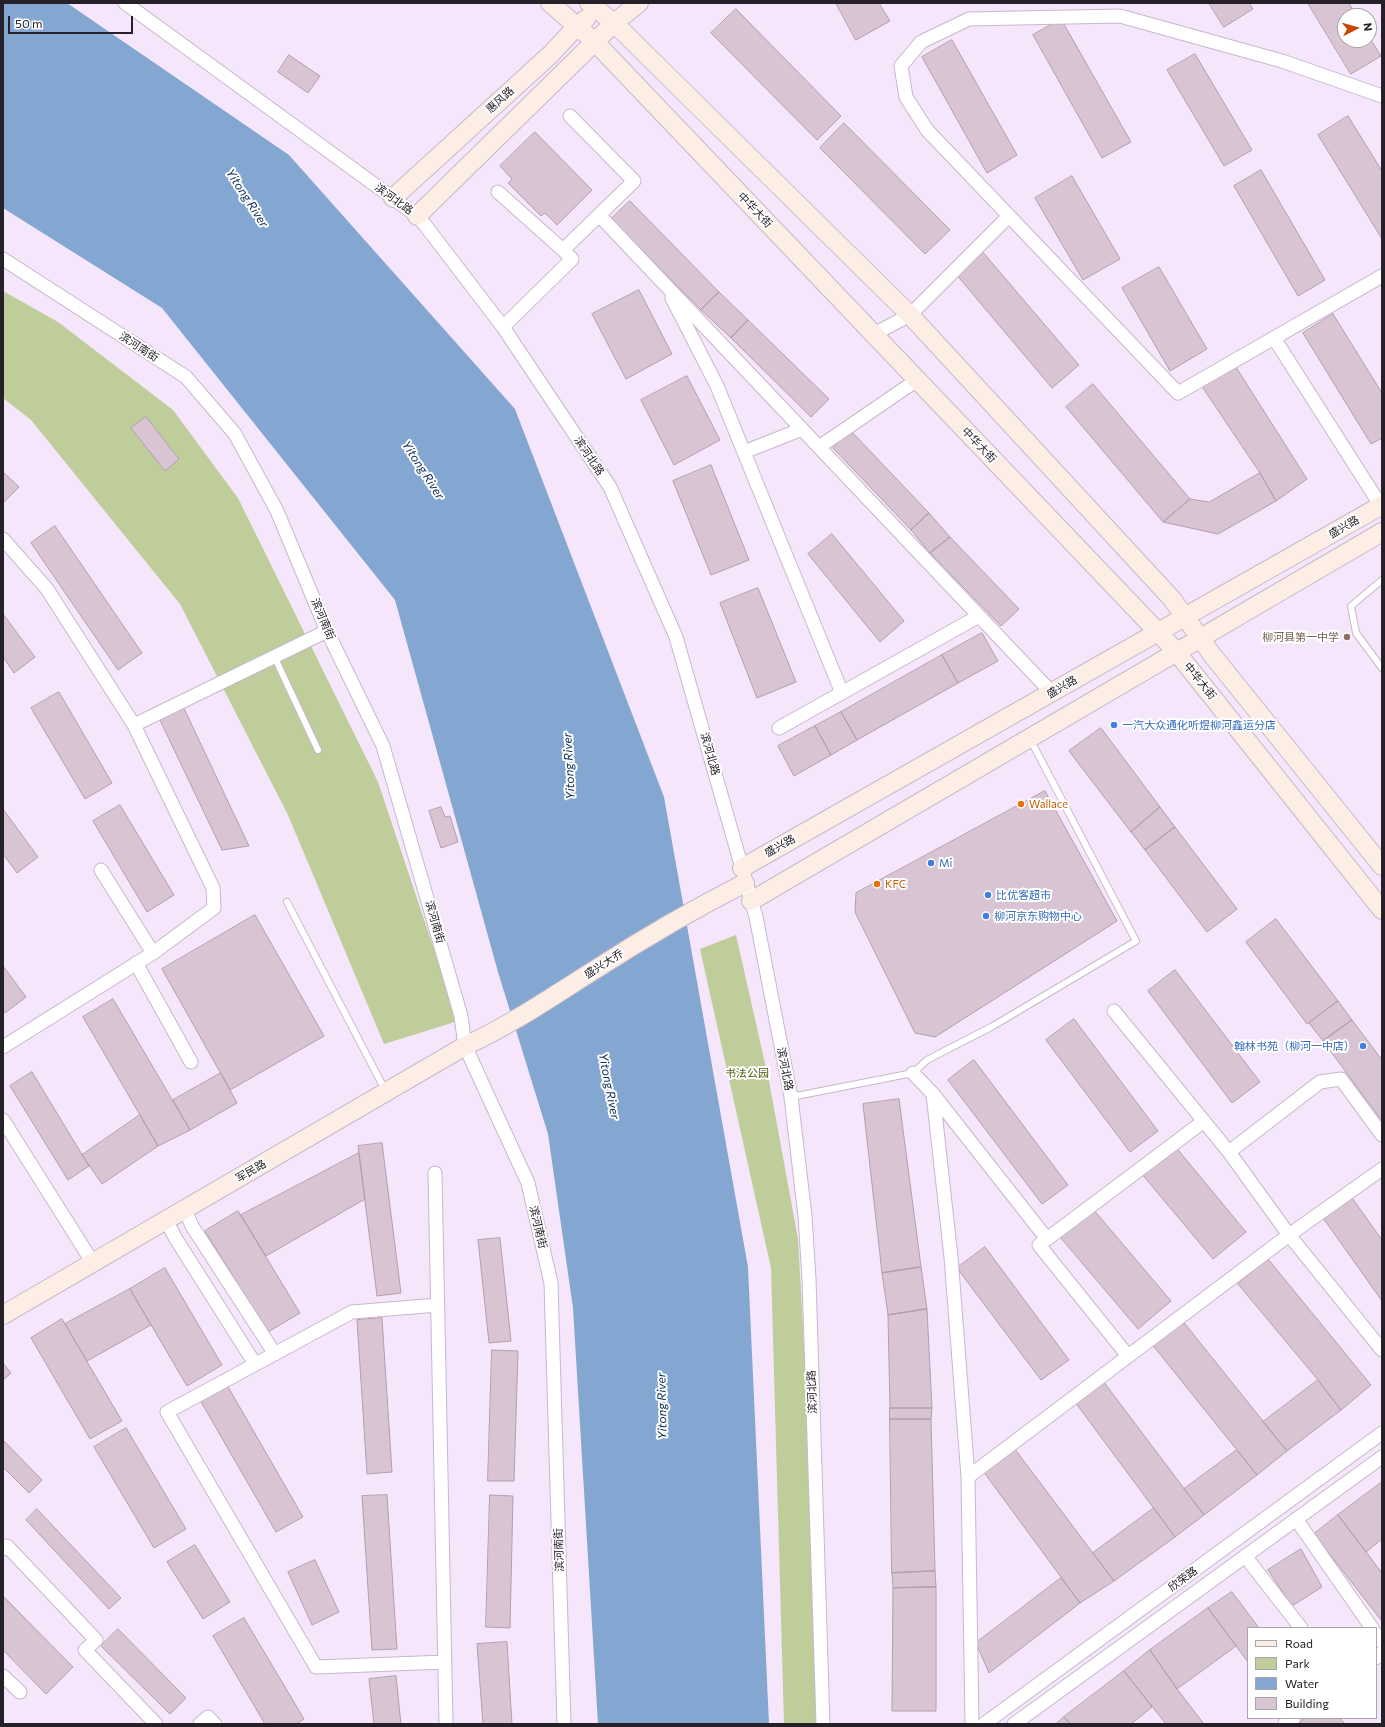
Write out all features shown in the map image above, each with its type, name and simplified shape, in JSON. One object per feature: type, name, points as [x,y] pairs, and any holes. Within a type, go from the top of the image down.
[{"type":"street","name":"滨河北路","points":[[125,3],[417,216],[503,327],[610,487],[676,637],[756,917],[791,1097],[805,1216],[807,1247],[823,1724]]},
{"type":"street","name":"中华大街","points":[[550,3],[595,42],[1158,632],[1176,652],[1382,910]]},
{"type":"street","points":[[417,216],[614,23],[639,3]]},
{"type":"street","name":"惠风路","points":[[393,198],[552,54],[577,26],[598,6]]},
{"type":"street","points":[[598,6],[910,315],[1172,599],[1218,662],[1382,866]]},
{"type":"street","points":[[1382,96],[1282,60],[1120,16],[969,19],[920,42],[901,66],[906,96],[927,130],[1178,393],[1382,276]]},
{"type":"street","points":[[563,250],[634,181],[570,116]]},
{"type":"street","points":[[498,192],[563,250],[572,260],[503,327]]},
{"type":"street","points":[[599,215],[1052,693]]},
{"type":"street","points":[[874,334],[910,315],[1009,216]]},
{"type":"street","name":"滨河南街","points":[[3,259],[186,377],[235,434],[277,511],[327,631],[383,746],[457,1001],[465,1046],[528,1183],[551,1283],[564,1724]]},
{"type":"street","points":[[665,284],[717,386],[842,693]]},
{"type":"street","points":[[1274,338],[1382,505]]},
{"type":"street","points":[[820,447],[917,380]]},
{"type":"street","points":[[744,452],[802,429]]},
{"type":"street","name":"盛兴路","points":[[710,902],[744,876],[1052,693],[1382,505]]},
{"type":"street","points":[[751,901],[1382,532]]},
{"type":"street","points":[[3,539],[47,589],[134,724],[213,888],[214,908],[153,953],[3,1047]]},
{"type":"street","points":[[779,728],[979,616]]},
{"type":"street","points":[[134,724],[327,631]]},
{"type":"street","points":[[101,870],[153,953]]},
{"type":"street","name":"盛兴大乔","points":[[500,1029],[620,954],[710,902]]},
{"type":"street","points":[[136,963],[191,1062]]},
{"type":"street","points":[[1114,1011],[1204,1121],[1289,1235],[1382,1350]]},
{"type":"street","name":"军民路","points":[[3,1315],[465,1046],[500,1029]]},
{"type":"street","points":[[913,1073],[933,1094],[1047,1239]]},
{"type":"street","points":[[1228,1152],[1320,1082],[1341,1079],[1382,1135]]},
{"type":"street","points":[[933,1094],[951,1257],[968,1477],[972,1724]]},
{"type":"street","points":[[3,1120],[92,1263]]},
{"type":"street","points":[[1128,1356],[1039,1245],[1204,1121]]},
{"type":"street","points":[[968,1477],[1289,1235],[1382,1169]]},
{"type":"street","points":[[436,1173],[446,1724]]},
{"type":"street","points":[[185,1209],[192,1226],[275,1354]]},
{"type":"street","points":[[166,1220],[256,1364]]},
{"type":"street","points":[[438,1305],[352,1312],[167,1412],[316,1667],[445,1662]]},
{"type":"street","name":"欣荣路","points":[[984,1724],[1382,1433]]},
{"type":"street","name":"欣荣路","points":[[1014,1724],[1382,1457]]},
{"type":"street","points":[[1296,1519],[1371,1627]]},
{"type":"street","points":[[3,1549],[6,1546],[96,1640],[85,1650],[156,1724]]},
{"type":"street","points":[[1245,1556],[1300,1627]]},
{"type":"street","points":[[3,1676],[20,1692]]},
{"type":"street","points":[[200,1724],[208,1717],[215,1724]]},
{"type":"lane","points":[[1382,580],[1351,606],[1356,633],[1382,668]]},
{"type":"lane","points":[[274,656],[318,750]]},
{"type":"lane","points":[[791,1097],[913,1073],[927,1060],[993,1026],[1136,941],[1029,738]]},
{"type":"lane","points":[[287,902],[386,1092]]},
{"type":"green space","points":[[3,291],[58,322],[173,410],[238,498],[378,782],[458,1021],[384,1044],[288,815],[180,604],[31,420],[3,398]]},
{"type":"green space","name":"书法公园","points":[[736,935],[769,1081],[798,1239],[809,1434],[818,1724],[784,1724],[771,1268],[700,949]]},
{"type":"water","name":"Yitong River","points":[[3,3],[67,3],[289,155],[515,409],[664,797],[748,1267],[769,1724],[598,1724],[573,1308],[548,1134],[498,972],[395,600],[162,308],[3,208]]},
{"type":"building","points":[[836,3],[879,3],[890,21],[856,40]]},
{"type":"building","points":[[1209,3],[1249,3],[1253,9],[1224,27]]},
{"type":"building","points":[[1308,3],[1349,3],[1352,8],[1337,8],[1337,48],[1376,48],[1381,56],[1351,74]]},
{"type":"building","points":[[736,9],[841,116],[817,140],[711,33]]},
{"type":"building","points":[[1061,19],[1131,142],[1102,158],[1033,35]]},
{"type":"building","points":[[952,40],[1017,155],[987,173],[922,57]]},
{"type":"building","points":[[1195,54],[1252,150],[1224,166],[1167,70]]},
{"type":"building","points":[[289,55],[320,76],[308,93],[278,72]]},
{"type":"building","points":[[1348,116],[1382,171],[1382,239],[1318,135]]},
{"type":"building","points":[[844,123],[950,230],[925,254],[820,148]]},
{"type":"building","points":[[535,132],[592,190],[557,225],[545,213],[541,216],[508,183],[512,179],[500,166]]},
{"type":"building","points":[[1261,170],[1325,280],[1298,296],[1234,186]]},
{"type":"building","points":[[1072,176],[1120,259],[1083,280],[1035,198]]},
{"type":"building","points":[[630,201],[719,292],[701,310],[611,219]]},
{"type":"building","points":[[981,250],[1079,365],[1052,388],[955,273]]},
{"type":"building","points":[[1159,267],[1207,349],[1170,371],[1122,288]]},
{"type":"building","points":[[639,290],[672,354],[626,379],[592,314]]},
{"type":"building","points":[[719,292],[748,320],[731,338],[701,310]]},
{"type":"building","points":[[1333,314],[1382,393],[1382,438],[1371,444],[1303,333]]},
{"type":"building","points":[[748,320],[829,399],[811,417],[731,338]]},
{"type":"building","points":[[1234,364],[1307,479],[1276,501],[1260,473],[1201,385]]},
{"type":"building","points":[[687,376],[720,440],[674,465],[641,400]]},
{"type":"building","points":[[1093,384],[1190,499],[1163,522],[1066,407]]},
{"type":"building","points":[[146,417],[179,459],[165,471],[131,428]]},
{"type":"building","points":[[851,431],[929,513],[911,530],[833,448]]},
{"type":"building","points":[[711,465],[749,560],[711,575],[673,481]]},
{"type":"building","points":[[3,472],[19,487],[3,503]]},
{"type":"building","points":[[1260,473],[1276,501],[1218,534],[1163,522],[1190,499],[1209,502]]},
{"type":"building","points":[[929,513],[950,537],[930,553],[911,530]]},
{"type":"building","points":[[55,526],[142,653],[118,670],[31,543]]},
{"type":"building","points":[[832,534],[904,621],[880,642],[808,554]]},
{"type":"building","points":[[950,537],[1019,609],[1001,626],[930,553]]},
{"type":"building","points":[[758,588],[796,682],[757,698],[720,603]]},
{"type":"building","points":[[3,614],[35,657],[14,673],[3,657]]},
{"type":"building","points":[[982,633],[998,661],[958,683],[942,655]]},
{"type":"building","points":[[942,655],[958,683],[857,740],[841,712]]},
{"type":"building","points":[[59,692],[112,783],[85,799],[31,708]]},
{"type":"building","points":[[181,702],[249,846],[222,850],[157,714]]},
{"type":"building","points":[[841,712],[857,740],[831,755],[815,726]]},
{"type":"building","points":[[815,726],[831,755],[794,776],[778,746]]},
{"type":"building","points":[[1101,728],[1160,807],[1131,832],[1069,751]]},
{"type":"building","name":"柳河京东购物中心","points":[[1045,791],[1117,921],[935,1037],[915,1033],[855,912],[856,893]]},
{"type":"building","points":[[120,805],[174,895],[147,912],[93,821]]},
{"type":"building","points":[[441,807],[445,817],[450,816],[458,842],[441,848],[429,811]]},
{"type":"building","points":[[1160,807],[1175,827],[1145,850],[1131,832]]},
{"type":"building","points":[[3,809],[38,857],[17,873],[3,854]]},
{"type":"building","points":[[1175,827],[1237,909],[1207,932],[1145,850]]},
{"type":"building","points":[[255,915],[324,1036],[230,1090],[162,969]]},
{"type":"building","points":[[1276,919],[1338,1001],[1307,1024],[1246,942]]},
{"type":"building","points":[[3,966],[26,997],[5,1013],[3,1010]]},
{"type":"building","points":[[1175,970],[1260,1082],[1232,1103],[1148,991]]},
{"type":"building","points":[[113,999],[190,1130],[158,1146],[83,1017]]},
{"type":"building","points":[[1338,1001],[1352,1020],[1323,1041],[1309,1023]]},
{"type":"building","points":[[1074,1019],[1158,1131],[1130,1152],[1046,1040]]},
{"type":"building","points":[[1352,1020],[1382,1060],[1382,1121],[1323,1041]]},
{"type":"building","points":[[974,1060],[1068,1185],[1042,1204],[948,1080]]},
{"type":"building","points":[[32,1072],[89,1166],[68,1180],[10,1086]]},
{"type":"building","points":[[221,1073],[237,1103],[190,1130],[173,1100]]},
{"type":"building","points":[[899,1099],[921,1267],[882,1273],[863,1104]]},
{"type":"building","points":[[140,1115],[158,1146],[102,1184],[82,1155]]},
{"type":"building","points":[[382,1143],[401,1293],[377,1296],[358,1146]]},
{"type":"building","points":[[1174,1145],[1246,1232],[1213,1259],[1141,1173]]},
{"type":"building","points":[[359,1153],[365,1199],[266,1256],[241,1215]]},
{"type":"building","points":[[1350,1195],[1382,1240],[1382,1301],[1321,1215]]},
{"type":"building","points":[[1093,1209],[1171,1301],[1138,1329],[1060,1237]]},
{"type":"building","points":[[238,1211],[300,1313],[268,1332],[205,1231]]},
{"type":"building","points":[[500,1238],[511,1341],[489,1343],[478,1240]]},
{"type":"building","points":[[985,1247],[1069,1360],[1041,1380],[957,1268]]},
{"type":"building","points":[[1268,1259],[1371,1385],[1341,1410],[1238,1284]]},
{"type":"building","points":[[921,1267],[927,1309],[888,1315],[882,1273]]},
{"type":"building","points":[[165,1268],[222,1365],[187,1386],[130,1289]]},
{"type":"building","points":[[130,1289],[151,1325],[87,1361],[65,1324]]},
{"type":"building","points":[[927,1309],[932,1408],[890,1408],[888,1315]]},
{"type":"building","points":[[382,1318],[392,1472],[367,1474],[357,1320]]},
{"type":"building","points":[[62,1319],[122,1421],[90,1439],[31,1338]]},
{"type":"building","points":[[1181,1319],[1287,1451],[1257,1475],[1151,1343]]},
{"type":"building","points":[[492,1350],[518,1351],[514,1481],[488,1481]]},
{"type":"building","points":[[3,1363],[11,1373],[3,1380]]},
{"type":"building","points":[[1318,1380],[1341,1410],[1287,1451],[1263,1422]]},
{"type":"building","points":[[1103,1381],[1204,1515],[1175,1537],[1075,1402]]},
{"type":"building","points":[[227,1385],[303,1517],[276,1532],[200,1400]]},
{"type":"building","points":[[890,1408],[932,1408],[931,1419],[890,1419]]},
{"type":"building","points":[[890,1419],[931,1419],[935,1571],[892,1573]]},
{"type":"building","points":[[126,1428],[186,1529],[154,1548],[94,1447]]},
{"type":"building","points":[[3,1440],[42,1480],[29,1493],[3,1467]]},
{"type":"building","points":[[1014,1448],[1114,1581],[1080,1603],[983,1471]]},
{"type":"building","points":[[1237,1450],[1257,1475],[1204,1515],[1184,1489]]},
{"type":"building","points":[[1382,1482],[1382,1539],[1366,1552],[1338,1515]]},
{"type":"building","points":[[387,1495],[397,1649],[372,1650],[362,1496]]},
{"type":"building","points":[[490,1495],[513,1496],[510,1628],[486,1627]]},
{"type":"building","points":[[1154,1508],[1175,1537],[1114,1581],[1093,1553]]},
{"type":"building","points":[[37,1509],[121,1598],[109,1609],[26,1520]]},
{"type":"building","points":[[1338,1515],[1382,1573],[1381,1620],[1314,1534]]},
{"type":"building","points":[[195,1545],[230,1602],[203,1619],[167,1562]]},
{"type":"building","points":[[1301,1549],[1322,1587],[1292,1606],[1268,1570]]},
{"type":"building","points":[[315,1560],[339,1612],[312,1625],[288,1572]]},
{"type":"building","points":[[935,1571],[936,1587],[893,1588],[892,1573]]},
{"type":"building","points":[[1061,1578],[1080,1603],[989,1673],[976,1643]]},
{"type":"building","points":[[936,1587],[936,1711],[892,1711],[893,1588]]},
{"type":"building","points":[[1232,1592],[1258,1627],[1247,1627],[1247,1661],[1208,1608]]},
{"type":"building","points":[[3,1596],[73,1667],[46,1694],[3,1650]]},
{"type":"building","points":[[1208,1608],[1236,1646],[1177,1689],[1150,1650]]},
{"type":"building","points":[[244,1618],[304,1719],[296,1724],[265,1724],[213,1636]]},
{"type":"building","points":[[118,1629],[186,1698],[170,1714],[101,1646]]},
{"type":"building","points":[[507,1642],[512,1724],[483,1724],[477,1644]]},
{"type":"building","points":[[1150,1650],[1204,1724],[1166,1724],[1124,1671]]},
{"type":"building","points":[[1124,1671],[1152,1707],[1131,1724],[1070,1724],[1064,1717]]},
{"type":"building","points":[[396,1676],[401,1724],[374,1724],[369,1679]]},
{"type":"building","points":[[1064,1717],[1070,1724],[1056,1724]]},
{"type":"building","points":[[1304,1719],[1341,1719],[1345,1724],[1302,1724],[1300,1722]]},
{"type":"place","name":"柳河县第一中学","points":[[1347,637]]},
{"type":"place","name":"一汽大众通化听煜柳河鑫运分店","points":[[1114,725]]},
{"type":"place","name":"Wallace","points":[[1021,804]]},
{"type":"place","name":"Mi","points":[[931,863]]},
{"type":"place","name":"KFC","points":[[877,884]]},
{"type":"place","name":"比优客超市","points":[[988,895]]},
{"type":"place","name":"柳河京东购物中心","points":[[986,916]]},
{"type":"place","name":"翰林书苑（柳河一中店）","points":[[1363,1046]]}]
